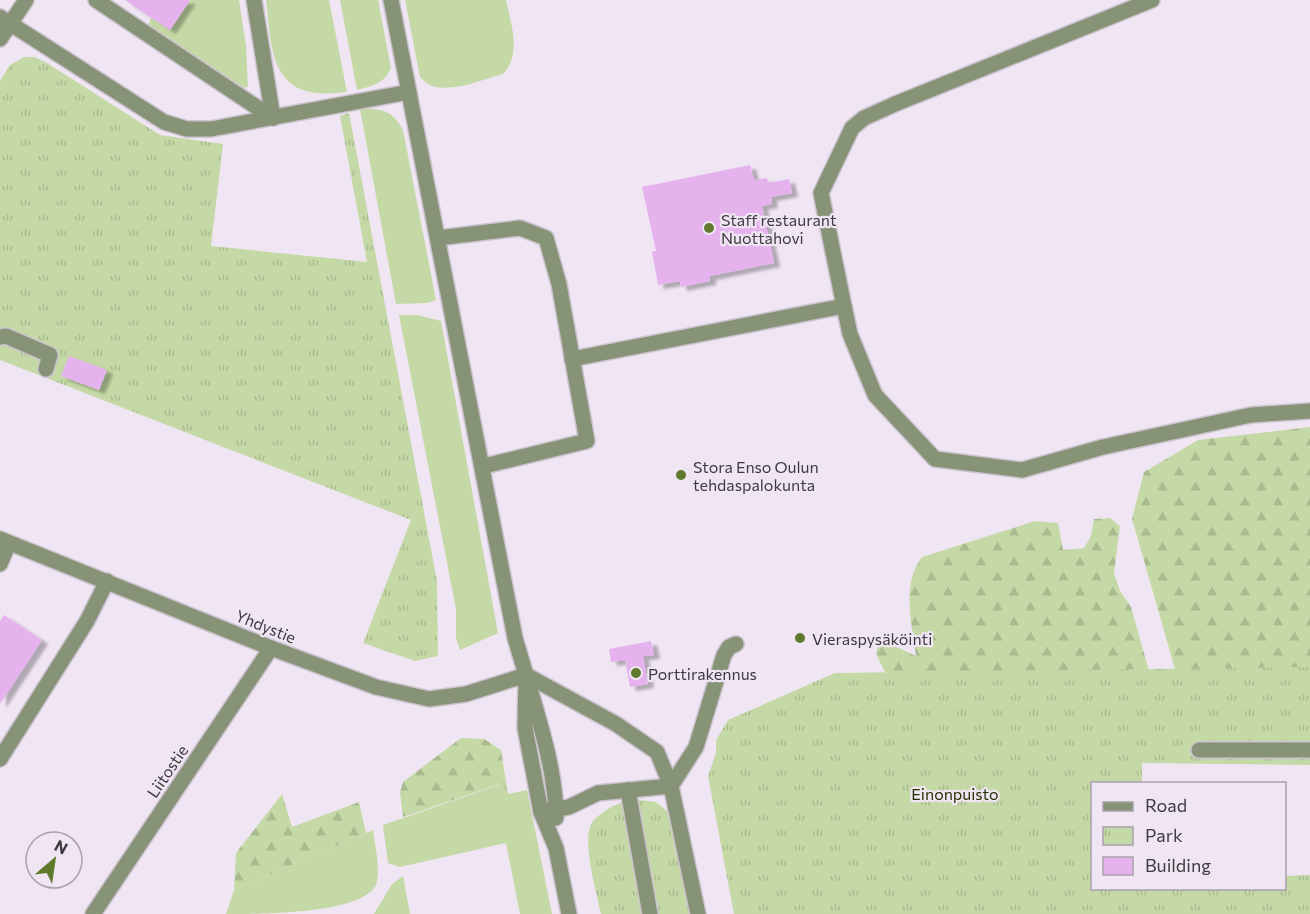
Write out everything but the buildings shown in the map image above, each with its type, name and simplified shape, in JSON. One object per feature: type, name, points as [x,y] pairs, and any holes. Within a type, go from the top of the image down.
[{"type":"street","points":[[0,39],[5,20],[26,0]]},
{"type":"street","points":[[96,0],[273,117]]},
{"type":"street","points":[[254,0],[273,117]]},
{"type":"street","points":[[391,0],[484,466],[515,638],[542,733],[549,810],[569,914]]},
{"type":"street","points":[[1152,0],[895,104],[864,118],[852,128],[821,193],[850,334],[875,395],[935,459],[1022,470],[1102,447],[1251,415],[1310,411]]},
{"type":"street","points":[[5,20],[164,122],[187,129],[211,129],[409,92]]},
{"type":"street","points":[[438,238],[520,228],[546,238],[559,284],[587,441],[484,466]]},
{"type":"street","points":[[572,359],[844,306]]},
{"type":"street","points":[[0,337],[6,336],[50,355],[46,369]]},
{"type":"street","points":[[0,564],[4,541]]},
{"type":"street","name":"Yhdystie","points":[[4,541],[271,648],[376,687],[429,699],[466,694],[526,675]]},
{"type":"street","points":[[0,759],[87,621],[107,581]]},
{"type":"street","points":[[671,786],[696,747],[723,655],[729,647],[736,644]]},
{"type":"street","name":"Liitostie","points":[[93,914],[271,648]]},
{"type":"street","points":[[526,675],[616,724],[657,752],[671,786],[698,914]]},
{"type":"street","points":[[526,675],[525,728],[537,789],[549,810]]},
{"type":"street","points":[[1199,750],[1310,750]]},
{"type":"street","points":[[549,810],[569,807],[598,793],[671,786]]},
{"type":"street","points":[[628,790],[650,914]]},
{"type":"green space","points":[[190,0],[239,0],[246,46],[248,87],[237,89],[148,27],[151,18],[170,30]]},
{"type":"green space","points":[[266,0],[329,0],[347,92],[323,94],[310,92],[296,87],[286,79],[274,56]]},
{"type":"green space","points":[[340,0],[378,0],[391,68],[385,78],[373,86],[357,90]]},
{"type":"green space","points":[[405,0],[506,0],[514,38],[509,66],[503,74],[471,84],[448,88],[428,84],[420,77]]},
{"type":"green space","points":[[24,57],[35,57],[47,63],[160,135],[223,144],[211,246],[367,262],[340,116],[349,113],[437,581],[438,656],[415,661],[363,643],[411,520],[0,360],[0,81],[10,65]]},
{"type":"green space","points":[[360,109],[386,112],[403,130],[436,300],[427,303],[396,304]]},
{"type":"green space","points":[[399,315],[417,315],[441,321],[498,633],[460,650],[456,638],[456,609]]},
{"type":"green space","points":[[1310,427],[1310,704],[1177,676],[1132,519],[1144,472],[1198,440]]},
{"type":"green space","points":[[1110,518],[1120,526],[1114,573],[1120,591],[1131,607],[1153,685],[893,688],[876,654],[878,645],[886,642],[916,656],[910,592],[916,568],[922,557],[1035,521],[1058,523],[1063,550],[1084,548],[1091,536],[1094,519]]},
{"type":"green space","name":"Einonpuisto","points":[[1310,667],[1310,765],[1142,763],[1142,782],[1091,782],[1091,890],[1286,890],[1286,876],[1310,875],[1310,914],[734,914],[708,776],[716,753],[716,740],[728,720],[835,673]]},
{"type":"green space","points":[[461,738],[484,739],[501,750],[508,795],[503,783],[403,817],[400,792],[403,782]]},
{"type":"green space","points":[[504,783],[508,794],[527,790],[552,914],[520,914],[506,843],[400,867],[388,863],[383,825]]},
{"type":"green space","points":[[282,794],[292,827],[359,802],[366,833],[234,890],[236,853]]},
{"type":"green space","points":[[630,799],[656,802],[670,814],[699,914],[601,914],[589,852],[589,828],[601,814]]},
{"type":"green space","points":[[373,830],[378,872],[376,885],[367,895],[332,907],[263,914],[226,914],[234,890]]},
{"type":"green space","points":[[403,876],[410,914],[374,914],[392,884]]},
{"type":"place","name":"Staff restaurant Nuottahovi","points":[[709,228]]},
{"type":"place","name":"Stora Enso Oulun tehdaspalokunta","points":[[681,475]]},
{"type":"place","name":"Vieraspysäköinti","points":[[800,638]]},
{"type":"place","name":"Porttirakennus","points":[[636,673]]}]
